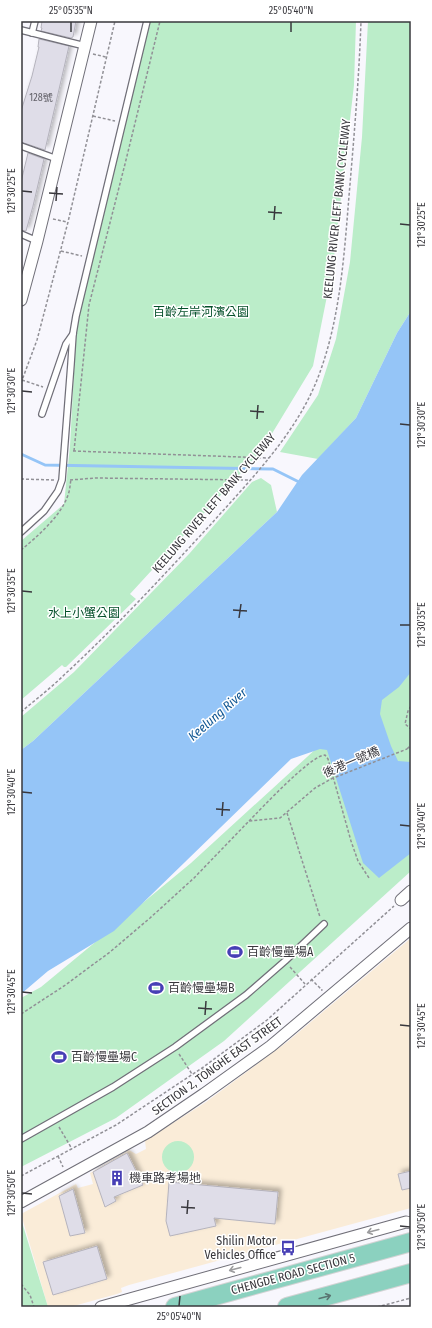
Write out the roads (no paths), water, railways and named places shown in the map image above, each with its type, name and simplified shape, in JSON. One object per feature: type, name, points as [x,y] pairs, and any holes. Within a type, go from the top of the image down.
[{"type":"main road","name":"CHENGDE ROAD SECTION 5","points":[[175,1307],[411,1242]]},
{"type":"main road","points":[[287,1307],[411,1273]]},
{"type":"street","points":[[21,300],[91,21]]},
{"type":"street","points":[[401,900],[411,891]]},
{"type":"street","name":"SECTION 2, TONGHE EAST STREET","points":[[21,1202],[148,1132],[204,1094],[271,1046],[411,928]]},
{"type":"street","points":[[101,1307],[406,1222],[411,1223]]},
{"type":"lane","points":[[32,33],[35,21]]},
{"type":"lane","points":[[21,532],[44,511],[58,491],[62,480],[72,334],[147,21]]},
{"type":"lane","points":[[21,30],[85,46]]},
{"type":"lane","points":[[21,146],[57,159]]},
{"type":"lane","points":[[21,234],[37,241]]},
{"type":"lane","points":[[42,414],[66,344],[72,334]]},
{"type":"lane","points":[[21,1139],[113,1087],[175,1047],[246,995],[324,924]]},
{"type":"water","name":"Keelung River","points":[[411,311],[411,672],[399,687],[382,700],[380,714],[398,761],[411,762],[411,853],[379,878],[363,863],[327,750],[320,749],[291,759],[114,931],[48,971],[21,994],[21,750],[33,741],[277,512],[302,475],[356,418],[397,333]]},
{"type":"waterway","points":[[21,454],[45,465],[273,469],[301,483]]},
{"type":"place","name":"百齡慢壘場A","points":[[235,952]]},
{"type":"place","name":"百齡慢壘場B","points":[[156,988]]},
{"type":"place","name":"百齡慢壘場C","points":[[59,1057]]},
{"type":"place","name":"機車路考場地","points":[[117,1178]]},
{"type":"place","name":"Shilin Motor Vehicles Office","points":[[288,1248]]},
{"type":"park label","name":"百齡左岸河濱公園","points":[[201,312]]},
{"type":"park label","name":"水上小蟹公園","points":[[84,613]]}]
